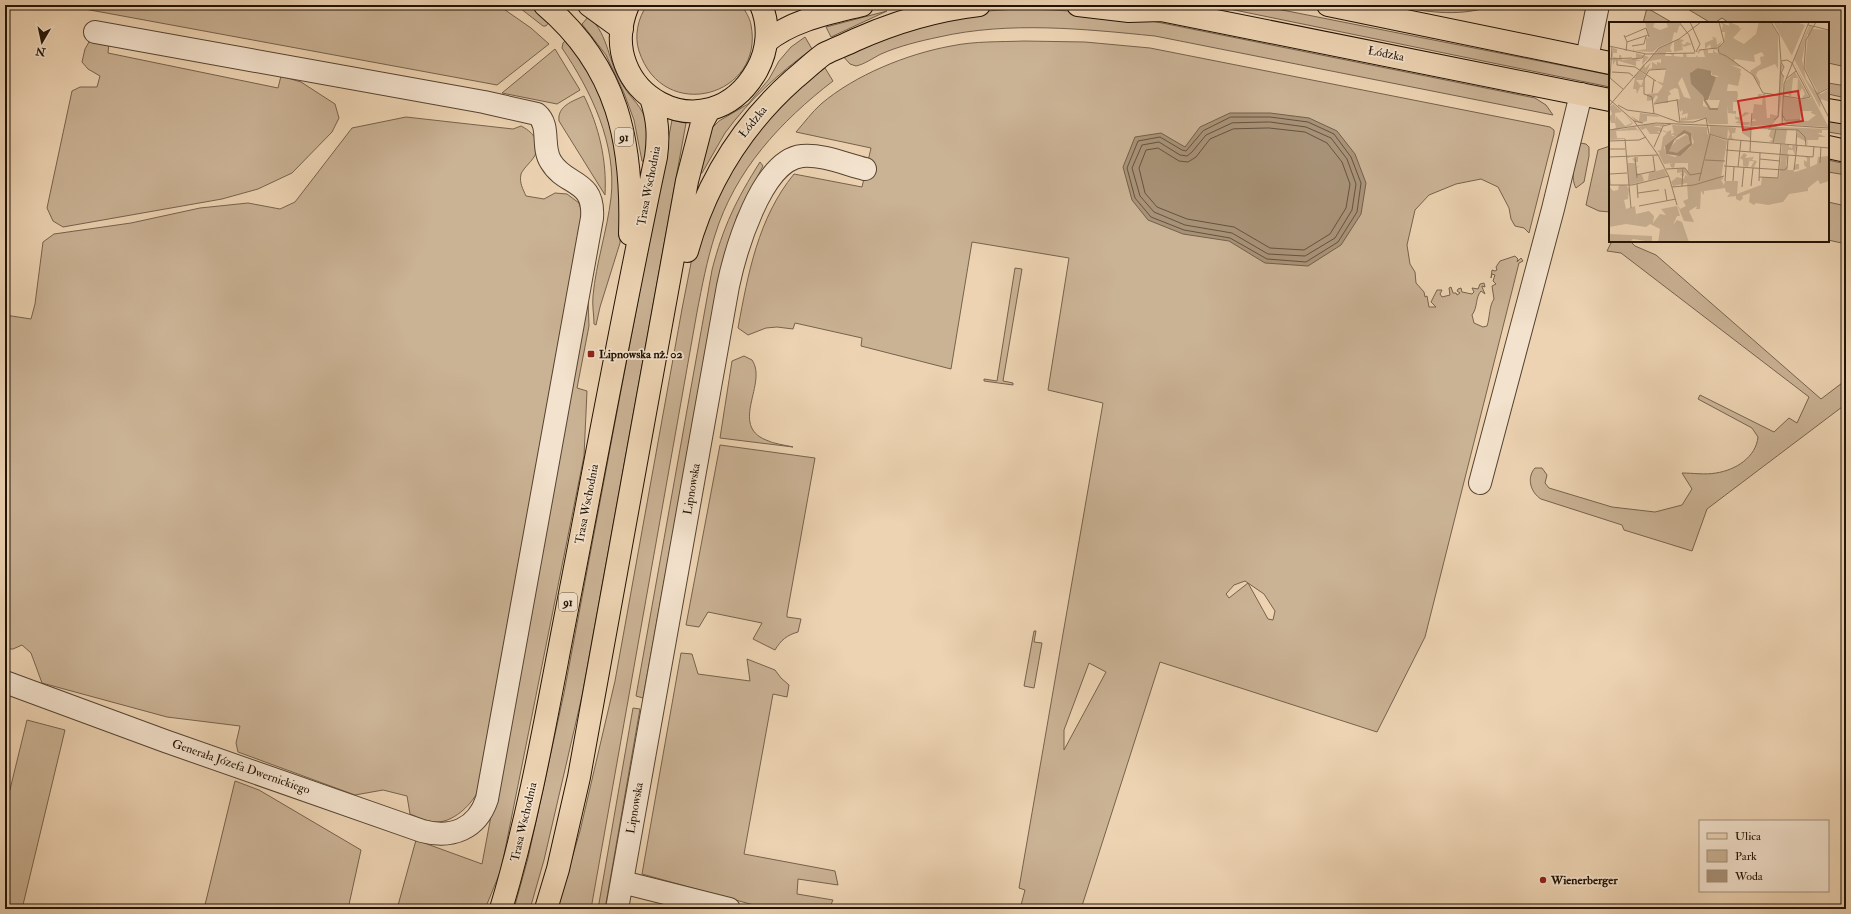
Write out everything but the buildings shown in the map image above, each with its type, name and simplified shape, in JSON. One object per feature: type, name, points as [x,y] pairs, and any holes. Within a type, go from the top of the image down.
[{"type":"main road","name":"91","points":[[545,5],[570,29],[595,64],[611,95],[620,120],[626,146],[630,182],[630,238],[627,293]]},
{"type":"main road","points":[[589,5],[622,29]]},
{"type":"main road","name":"91","points":[[628,5],[622,29],[621,49],[627,68],[638,84],[651,98],[676,110],[693,112],[708,110],[734,99],[744,89],[761,63],[766,42],[766,21],[761,5]]},
{"type":"main road","points":[[766,42],[783,31],[805,21],[862,5]]},
{"type":"main road","name":"Łódzka","points":[[654,362],[695,224],[706,195],[722,164],[760,111],[805,70],[829,52],[872,32],[910,19],[931,13],[979,5]]},
{"type":"main road","name":"Łódzka","points":[[1078,5],[1130,11],[1154,7],[1609,100]]},
{"type":"main road","points":[[1328,5],[1609,63]]},
{"type":"main road","name":"Trasa Wschodnia","points":[[501,909],[516,860],[538,761],[627,293],[656,157],[659,137],[657,118],[651,98]]},
{"type":"main road","points":[[546,909],[558,869],[579,777],[687,181],[702,123],[708,110]]},
{"type":"main road","points":[[1829,110],[1846,114]]},
{"type":"main road","points":[[1829,147],[1846,151]]},
{"type":"street","points":[[1587,58],[1598,5]]},
{"type":"street","name":"Generała Józefa Dwernickiego","points":[[5,682],[165,741],[422,832],[446,834],[463,829],[476,820],[482,813],[487,799],[592,218],[592,206],[583,187],[568,178],[551,164],[547,152],[544,123],[541,117],[537,114],[484,102],[95,32]]},
{"type":"street","points":[[1480,483],[1548,229],[1581,94]]},
{"type":"street","name":"Lipnowska","points":[[617,909],[732,266],[742,235],[762,191],[778,168],[789,160],[802,156],[815,156],[865,169]]},
{"type":"street","points":[[622,882],[729,909]]},
{"type":"green space","points":[[63,5],[498,5],[531,28],[549,44],[497,85]]},
{"type":"green space","points":[[516,5],[530,5],[551,20],[546,26],[543,26]]},
{"type":"green space","points":[[647,5],[742,5],[749,17],[751,25],[751,50],[743,69],[728,84],[709,92],[689,94],[669,88],[651,74],[639,51],[637,33],[639,21]]},
{"type":"green space","points":[[1210,5],[1257,5],[1609,75],[1609,87]]},
{"type":"green space","points":[[1392,5],[1488,5],[1490,7],[1453,13],[1417,10]]},
{"type":"green space","points":[[1681,5],[1846,5],[1846,67],[1829,63],[1829,22],[1728,22],[1722,18],[1716,22],[1709,22]]},
{"type":"green space","points":[[1647,8],[1671,22],[1643,22]]},
{"type":"green space","points":[[1016,9],[1087,12],[1157,22],[1535,98],[1546,105],[1553,115],[1155,36],[1101,31],[1019,28],[965,32],[902,46],[856,66],[850,64],[841,54],[869,40],[973,12]]},
{"type":"green space","points":[[887,11],[831,37],[826,27]]},
{"type":"green space","points":[[589,16],[596,24],[605,41],[617,75],[626,90],[640,107],[645,118],[648,134],[644,162],[642,161],[634,120],[624,93],[606,55],[582,24]]},
{"type":"green space","points":[[805,37],[812,49],[776,77],[754,98],[725,133],[702,173],[699,173],[710,130],[719,121],[748,104],[769,79],[779,61],[791,47]]},
{"type":"green space","points":[[567,39],[588,69],[605,101],[614,129],[622,218],[620,243],[600,307],[596,325],[594,324],[593,296],[611,198],[612,178],[610,158],[606,138],[592,100],[562,48],[563,43]]},
{"type":"green space","points":[[1024,41],[1085,42],[1150,48],[1550,127],[1554,130],[1529,233],[1524,228],[1515,226],[1511,219],[1509,208],[1498,187],[1481,179],[1456,184],[1429,195],[1415,210],[1407,245],[1410,264],[1415,272],[1416,283],[1424,292],[1425,297],[1427,296],[1429,307],[1436,307],[1431,302],[1437,290],[1442,290],[1440,294],[1442,297],[1450,295],[1449,288],[1451,287],[1453,293],[1456,293],[1457,295],[1460,293],[1457,291],[1458,289],[1461,288],[1462,292],[1472,294],[1474,292],[1472,288],[1478,289],[1480,284],[1484,283],[1485,287],[1482,287],[1485,294],[1481,291],[1479,294],[1472,315],[1474,323],[1483,327],[1487,326],[1491,305],[1494,299],[1492,286],[1496,284],[1493,281],[1495,275],[1492,274],[1491,278],[1492,270],[1497,270],[1496,267],[1500,261],[1515,256],[1518,259],[1517,262],[1521,258],[1523,261],[1519,263],[1425,637],[1377,732],[1160,662],[1081,909],[1020,909],[1025,890],[1019,888],[1103,403],[1048,390],[1069,258],[972,242],[951,369],[861,346],[862,338],[795,323],[793,329],[777,327],[766,328],[748,335],[738,328],[756,247],[771,209],[794,174],[862,187],[871,148],[796,132],[814,110],[849,84],[865,75],[917,54],[960,44]],"holes":[[[1245,581],[1248,583],[1229,598],[1226,594],[1234,585]],[[1248,583],[1264,594],[1275,611],[1273,620],[1268,619]],[[1089,663],[1106,672],[1064,750],[1064,730]]]},
{"type":"green space","points":[[89,42],[109,42],[108,53],[278,88],[281,76],[301,82],[335,104],[339,118],[332,132],[292,173],[258,189],[222,199],[63,227],[53,221],[47,208],[72,91],[80,87],[97,87],[100,76],[88,69],[82,62],[85,49]]},
{"type":"green space","points":[[555,49],[580,90],[557,104],[502,93]]},
{"type":"green space","points":[[825,68],[833,81],[814,96],[778,130],[747,168],[724,211],[715,235],[707,263],[697,312],[591,909],[557,909],[580,831],[615,681],[692,258],[712,202],[760,126],[803,85]]},
{"type":"green space","points":[[1829,83],[1846,86],[1846,98],[1829,94]]},
{"type":"green space","points":[[584,96],[594,120],[601,144],[605,169],[605,195],[559,121],[559,116],[563,108],[571,102]]},
{"type":"green space","points":[[406,117],[513,129],[521,126],[534,136],[537,144],[535,156],[521,174],[521,183],[526,196],[544,199],[555,193],[567,194],[579,203],[582,212],[477,793],[470,803],[455,816],[437,822],[410,814],[407,796],[383,790],[355,795],[238,752],[236,743],[240,726],[167,717],[42,683],[31,653],[22,645],[13,649],[5,649],[5,315],[31,319],[35,304],[43,242],[54,234],[131,223],[200,208],[248,203],[280,209],[295,202],[352,128]]},
{"type":"green space","points":[[672,120],[686,123],[582,696],[544,860],[530,909],[514,909],[528,858],[564,693]]},
{"type":"green space","points":[[1829,121],[1846,124],[1846,135],[1829,132]]},
{"type":"green space","points":[[1580,143],[1586,144],[1589,147],[1589,156],[1584,182],[1576,188],[1573,172]]},
{"type":"green space","points":[[1609,146],[1609,212],[1599,211],[1586,205],[1598,150]]},
{"type":"green space","points":[[1829,160],[1846,164],[1846,175],[1829,172]]},
{"type":"green space","points":[[760,162],[763,166],[737,216],[720,273],[643,698],[636,696],[712,270],[731,214]]},
{"type":"green space","points":[[1829,202],[1846,206],[1846,244],[1829,240]]},
{"type":"green space","points":[[1612,242],[1631,242],[1635,246],[1656,255],[1821,399],[1846,380],[1846,404],[1707,509],[1692,551],[1624,530],[1622,525],[1541,499],[1532,489],[1530,481],[1532,472],[1535,468],[1542,468],[1547,475],[1545,483],[1549,488],[1612,507],[1655,512],[1682,505],[1692,489],[1682,473],[1712,474],[1738,466],[1753,451],[1758,437],[1752,428],[1698,399],[1700,395],[1774,432],[1789,418],[1797,423],[1809,397],[1621,253],[1607,251]]},
{"type":"green space","points":[[1015,268],[1022,269],[1003,381],[1013,383],[1013,385],[984,381],[984,379],[997,381]]},
{"type":"green space","points":[[588,299],[589,326],[577,388],[587,391],[584,456],[501,870],[485,909],[397,909],[416,840],[482,864]]},
{"type":"green space","points":[[744,356],[752,360],[756,369],[756,380],[751,403],[750,424],[755,433],[766,440],[793,447],[720,438],[732,361]]},
{"type":"green space","points":[[720,445],[815,458],[787,614],[787,617],[801,619],[798,632],[785,638],[775,650],[753,639],[762,623],[708,612],[699,627],[686,625]]},
{"type":"green space","points":[[1034,631],[1036,631],[1034,642],[1042,643],[1034,688],[1024,686]]},
{"type":"green space","points":[[681,653],[692,654],[698,674],[750,681],[747,659],[775,670],[789,685],[787,697],[773,694],[744,854],[835,871],[838,885],[798,879],[797,894],[833,900],[829,909],[768,909],[642,874]]},
{"type":"green space","points":[[633,708],[640,709],[605,909],[598,909]]},
{"type":"green space","points":[[27,720],[65,730],[22,909],[5,909],[5,810]]},
{"type":"green space","points":[[235,781],[259,790],[361,850],[348,909],[204,909]]},
{"type":"water","points":[[1230,113],[1270,113],[1309,118],[1337,131],[1355,154],[1366,183],[1361,214],[1341,245],[1308,266],[1265,263],[1229,241],[1183,234],[1148,220],[1132,200],[1123,167],[1135,137],[1161,133],[1185,147],[1200,127]]},
{"type":"place","name":"Lipnowska nż. 02","points":[[591,354]]},
{"type":"place","name":"Wienerberger","points":[[1543,880]]}]
